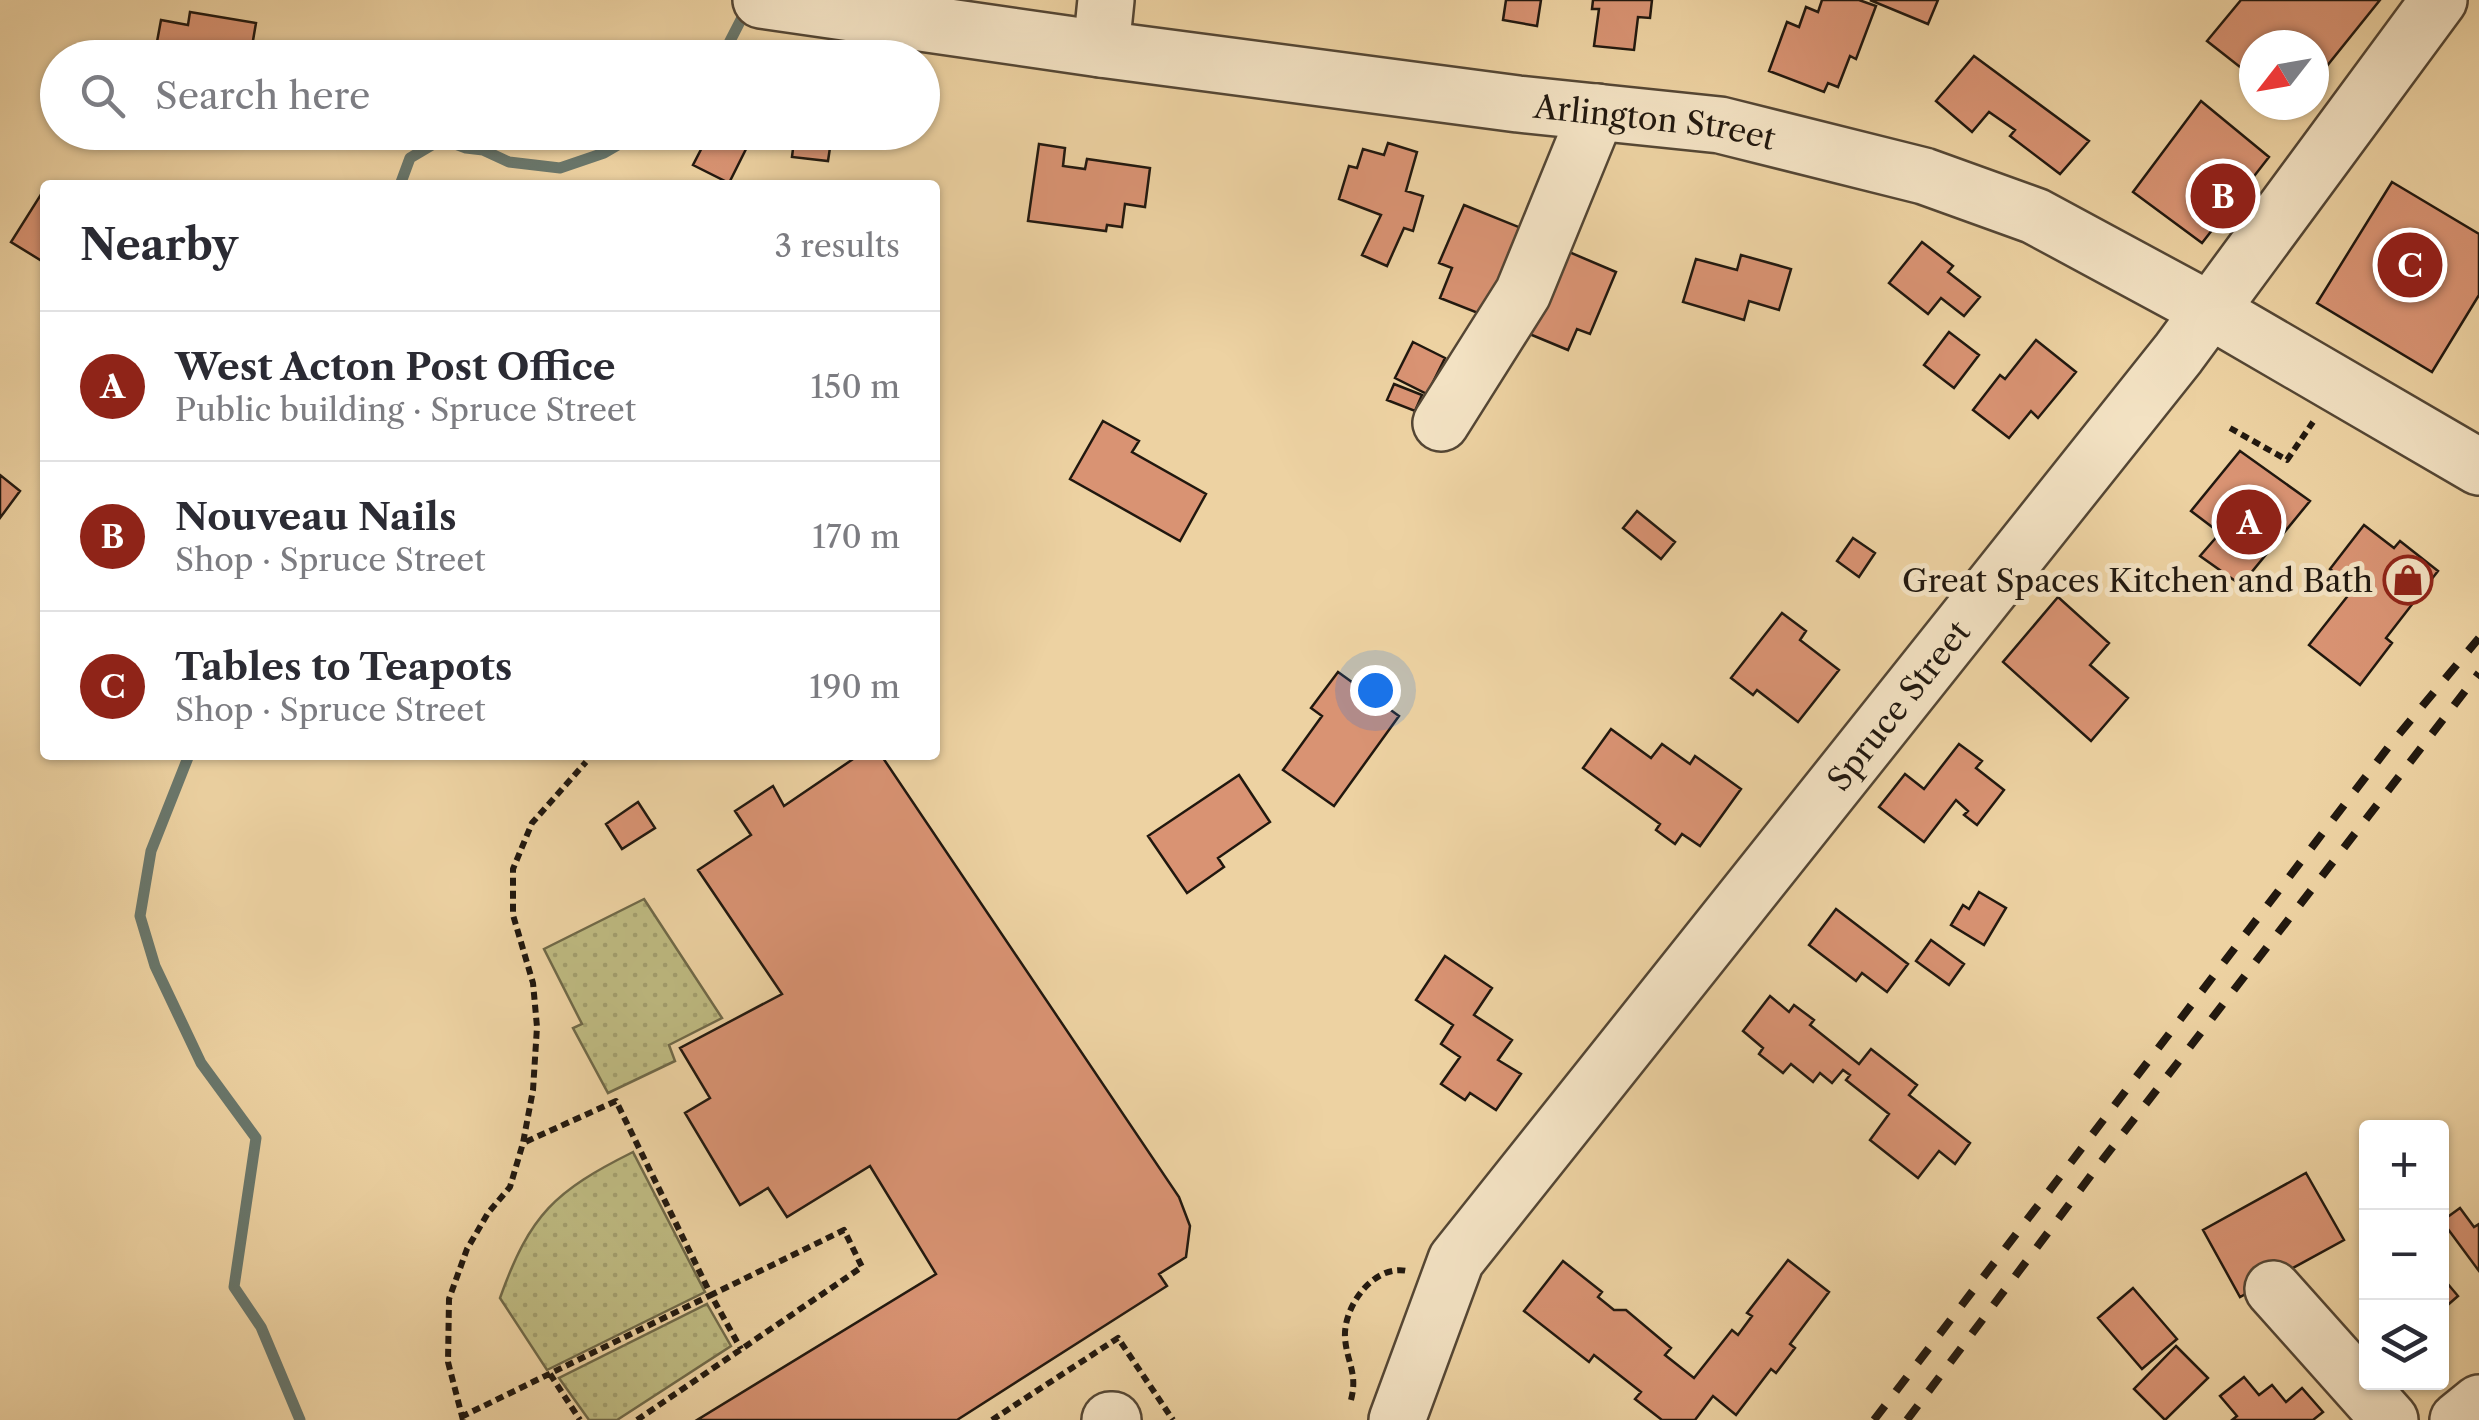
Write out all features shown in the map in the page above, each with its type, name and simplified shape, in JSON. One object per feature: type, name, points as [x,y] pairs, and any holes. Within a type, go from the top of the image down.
[{"type":"street","name":"Spruce Street","points":[[1372,1419],[1438,1267],[2211,311],[2439,0]]},
{"type":"street","name":"Arlington Street","points":[[771,1],[1103,25],[1597,112],[1720,125],[1924,176],[2035,216],[2211,311],[2479,467]]},
{"type":"street","points":[[1440,422],[1523,294],[1597,112]]},
{"type":"street","points":[[2273,1290],[2390,1420]]},
{"type":"street","points":[[2458,1420],[2479,1403]]},
{"type":"path","points":[[2230,428],[2287,460],[2320,413]]},
{"type":"path","points":[[586,762],[532,823],[514,869],[512,915],[534,983],[537,1027],[533,1090],[510,1187],[488,1213],[467,1249],[449,1299],[448,1362],[462,1419],[844,1230],[862,1267],[637,1420]]},
{"type":"path","points":[[523,1144],[616,1100],[741,1349]]},
{"type":"path","points":[[1372,1419],[1344,1336],[1352,1308],[1371,1280],[1394,1268],[1438,1267]]},
{"type":"path","points":[[550,1374],[580,1420]]},
{"type":"shaded area","points":[[644,899],[722,1018],[669,1045],[675,1061],[608,1093],[573,1028],[582,1024],[544,949]]},
{"type":"shaded area","points":[[633,1152],[705,1292],[547,1370],[500,1298],[511,1269],[522,1245],[548,1208],[584,1179]]},
{"type":"shaded area","points":[[707,1304],[731,1346],[617,1420],[589,1420],[559,1378]]},
{"type":"building","points":[[1506,0],[1541,0],[1537,26],[1503,20]]},
{"type":"building","points":[[1593,0],[1652,0],[1650,18],[1638,17],[1634,50],[1594,46],[1599,9],[1592,9]]},
{"type":"building","points":[[1822,0],[1859,0],[1876,6],[1856,59],[1850,56],[1838,87],[1828,83],[1824,92],[1769,71],[1787,22],[1799,27],[1806,7],[1818,12]]},
{"type":"building","points":[[1870,0],[1938,0],[1928,24]]},
{"type":"building","points":[[2241,0],[2380,0],[2329,63],[2329,30],[2239,30],[2239,66],[2207,41]]},
{"type":"building","points":[[190,12],[256,23],[253,40],[157,40],[161,20],[188,25]]},
{"type":"building","points":[[1974,56],[2089,141],[2060,174],[2010,136],[2015,130],[1989,112],[1972,132],[1936,101]]},
{"type":"building","points":[[2201,101],[2269,157],[2202,243],[2133,192]]},
{"type":"building","points":[[1388,143],[1417,152],[1406,191],[1423,196],[1413,231],[1404,228],[1387,266],[1362,255],[1381,215],[1339,199],[1349,166],[1357,168],[1363,149],[1384,155]]},
{"type":"building","points":[[1039,144],[1065,148],[1063,166],[1085,169],[1087,159],[1150,168],[1145,207],[1125,204],[1122,227],[1107,225],[1106,231],[1028,221]]},
{"type":"building","points":[[701,150],[746,150],[730,180],[693,165]]},
{"type":"building","points":[[793,150],[830,150],[828,161],[792,157]]},
{"type":"building","points":[[2392,182],[2479,234],[2479,295],[2432,372],[2317,303]]},
{"type":"building","points":[[40,196],[40,260],[11,242]]},
{"type":"building","points":[[1464,205],[1531,232],[1483,315],[1440,298],[1452,268],[1439,263]]},
{"type":"building","points":[[1922,242],[1953,266],[1948,272],[1980,297],[1964,316],[1941,298],[1928,314],[1889,283]]},
{"type":"building","points":[[1555,246],[1616,272],[1590,334],[1577,329],[1568,350],[1527,333]]},
{"type":"building","points":[[1741,255],[1791,269],[1779,310],[1749,301],[1744,320],[1683,302],[1696,259],[1737,270]]},
{"type":"building","points":[[1949,332],[1979,355],[1954,388],[1924,365]]},
{"type":"building","points":[[2036,340],[2076,372],[2038,418],[2031,411],[2009,438],[1973,410],[2000,375],[2005,379]]},
{"type":"building","points":[[1413,342],[1445,358],[1427,394],[1395,378]]},
{"type":"building","points":[[1394,384],[1422,395],[1415,411],[1387,400]]},
{"type":"building","points":[[1103,421],[1139,441],[1132,452],[1206,494],[1180,541],[1070,479]]},
{"type":"building","points":[[2240,451],[2310,501],[2241,585],[2200,556],[2220,533],[2191,511]]},
{"type":"building","points":[[0,475],[20,491],[0,518]]},
{"type":"building","points":[[1637,511],[1675,542],[1661,559],[1623,528]]},
{"type":"building","points":[[2364,525],[2394,548],[2400,541],[2438,571],[2386,638],[2392,643],[2360,685],[2309,645],[2354,588],[2330,569]]},
{"type":"building","points":[[1853,538],[1875,553],[1859,577],[1837,561]]},
{"type":"building","points":[[2058,597],[2109,643],[2090,665],[2128,698],[2091,741],[2003,662]]},
{"type":"building","points":[[1782,613],[1806,631],[1800,640],[1839,670],[1798,722],[1757,690],[1753,695],[1731,678]]},
{"type":"building","points":[[1338,672],[1399,716],[1334,806],[1283,770],[1322,716],[1311,708]]},
{"type":"building","points":[[1611,729],[1651,758],[1662,744],[1690,764],[1695,756],[1741,789],[1700,846],[1682,834],[1675,844],[1656,830],[1660,824],[1583,768]]},
{"type":"building","points":[[1959,744],[1982,761],[1976,768],[2004,790],[1977,825],[1964,815],[1968,811],[1956,800],[1924,842],[1879,807],[1905,774],[1924,789]]},
{"type":"building","points":[[852,760],[884,760],[1179,1197],[1190,1226],[1186,1257],[1159,1274],[1167,1286],[957,1420],[697,1420],[936,1274],[870,1166],[787,1217],[768,1188],[740,1205],[685,1113],[710,1098],[680,1048],[782,994],[698,870],[751,835],[735,811],[773,786],[784,806]]},
{"type":"building","points":[[1239,775],[1270,822],[1218,858],[1224,867],[1187,893],[1148,836]]},
{"type":"building","points":[[638,802],[655,828],[622,849],[606,824]]},
{"type":"building","points":[[1979,892],[2006,908],[1984,945],[1951,925],[1963,905],[1969,909]]},
{"type":"building","points":[[1836,909],[1908,964],[1887,992],[1862,973],[1856,981],[1809,945]]},
{"type":"building","points":[[1931,940],[1964,964],[1949,985],[1916,961]]},
{"type":"building","points":[[1445,956],[1492,988],[1474,1015],[1512,1040],[1498,1060],[1521,1074],[1496,1110],[1470,1093],[1465,1100],[1441,1084],[1460,1057],[1441,1044],[1453,1025],[1416,1000]]},
{"type":"building","points":[[1770,996],[1789,1012],[1794,1005],[1814,1020],[1810,1025],[1859,1064],[1871,1049],[1917,1085],[1909,1095],[1970,1143],[1955,1164],[1939,1151],[1918,1178],[1870,1140],[1889,1114],[1846,1080],[1850,1075],[1843,1070],[1832,1083],[1820,1073],[1813,1082],[1791,1064],[1783,1073],[1759,1054],[1763,1048],[1743,1031]]},
{"type":"building","points":[[2306,1173],[2344,1240],[2240,1297],[2203,1230]]},
{"type":"building","points":[[2460,1208],[2474,1227],[2479,1224],[2479,1271],[2449,1230],[2449,1216]]},
{"type":"building","points":[[1788,1260],[1829,1292],[1790,1344],[1795,1348],[1776,1373],[1771,1369],[1736,1415],[1713,1396],[1695,1420],[1662,1420],[1635,1399],[1641,1392],[1594,1355],[1589,1362],[1524,1311],[1563,1261],[1602,1292],[1598,1297],[1614,1310],[1626,1310],[1671,1348],[1665,1355],[1694,1378],[1732,1330],[1738,1335],[1752,1316],[1747,1313]]},
{"type":"building","points":[[2449,1285],[2458,1296],[2449,1304]]},
{"type":"building","points":[[2133,1288],[2177,1339],[2142,1369],[2098,1318]]},
{"type":"building","points":[[2176,1346],[2208,1378],[2165,1420],[2134,1389]]},
{"type":"building","points":[[2244,1377],[2259,1395],[2272,1385],[2286,1402],[2302,1388],[2323,1412],[2313,1420],[2232,1420],[2237,1416],[2220,1396]]},
{"type":"waterway","points":[[731,40],[748,6]]},
{"type":"waterway","points":[[402,180],[410,158],[423,150]]},
{"type":"waterway","points":[[483,150],[509,162],[560,168],[609,150]]},
{"type":"waterway","points":[[187,760],[151,851],[140,916],[155,966],[201,1063],[256,1138],[234,1287],[261,1327],[300,1420]]},
{"type":"railway","points":[[1874,1420],[2390,745],[2479,638]]},
{"type":"railway","points":[[1907,1420],[2479,673]]},
{"type":"place","name":"Nouveau Nails","points":[[2223,196]]},
{"type":"place","name":"Tables to Teapots","points":[[2410,265]]},
{"type":"place","name":"West Acton Post Office","points":[[2249,522]]},
{"type":"place","name":"Great Spaces Kitchen and Bath","points":[[2408,580]]}]
